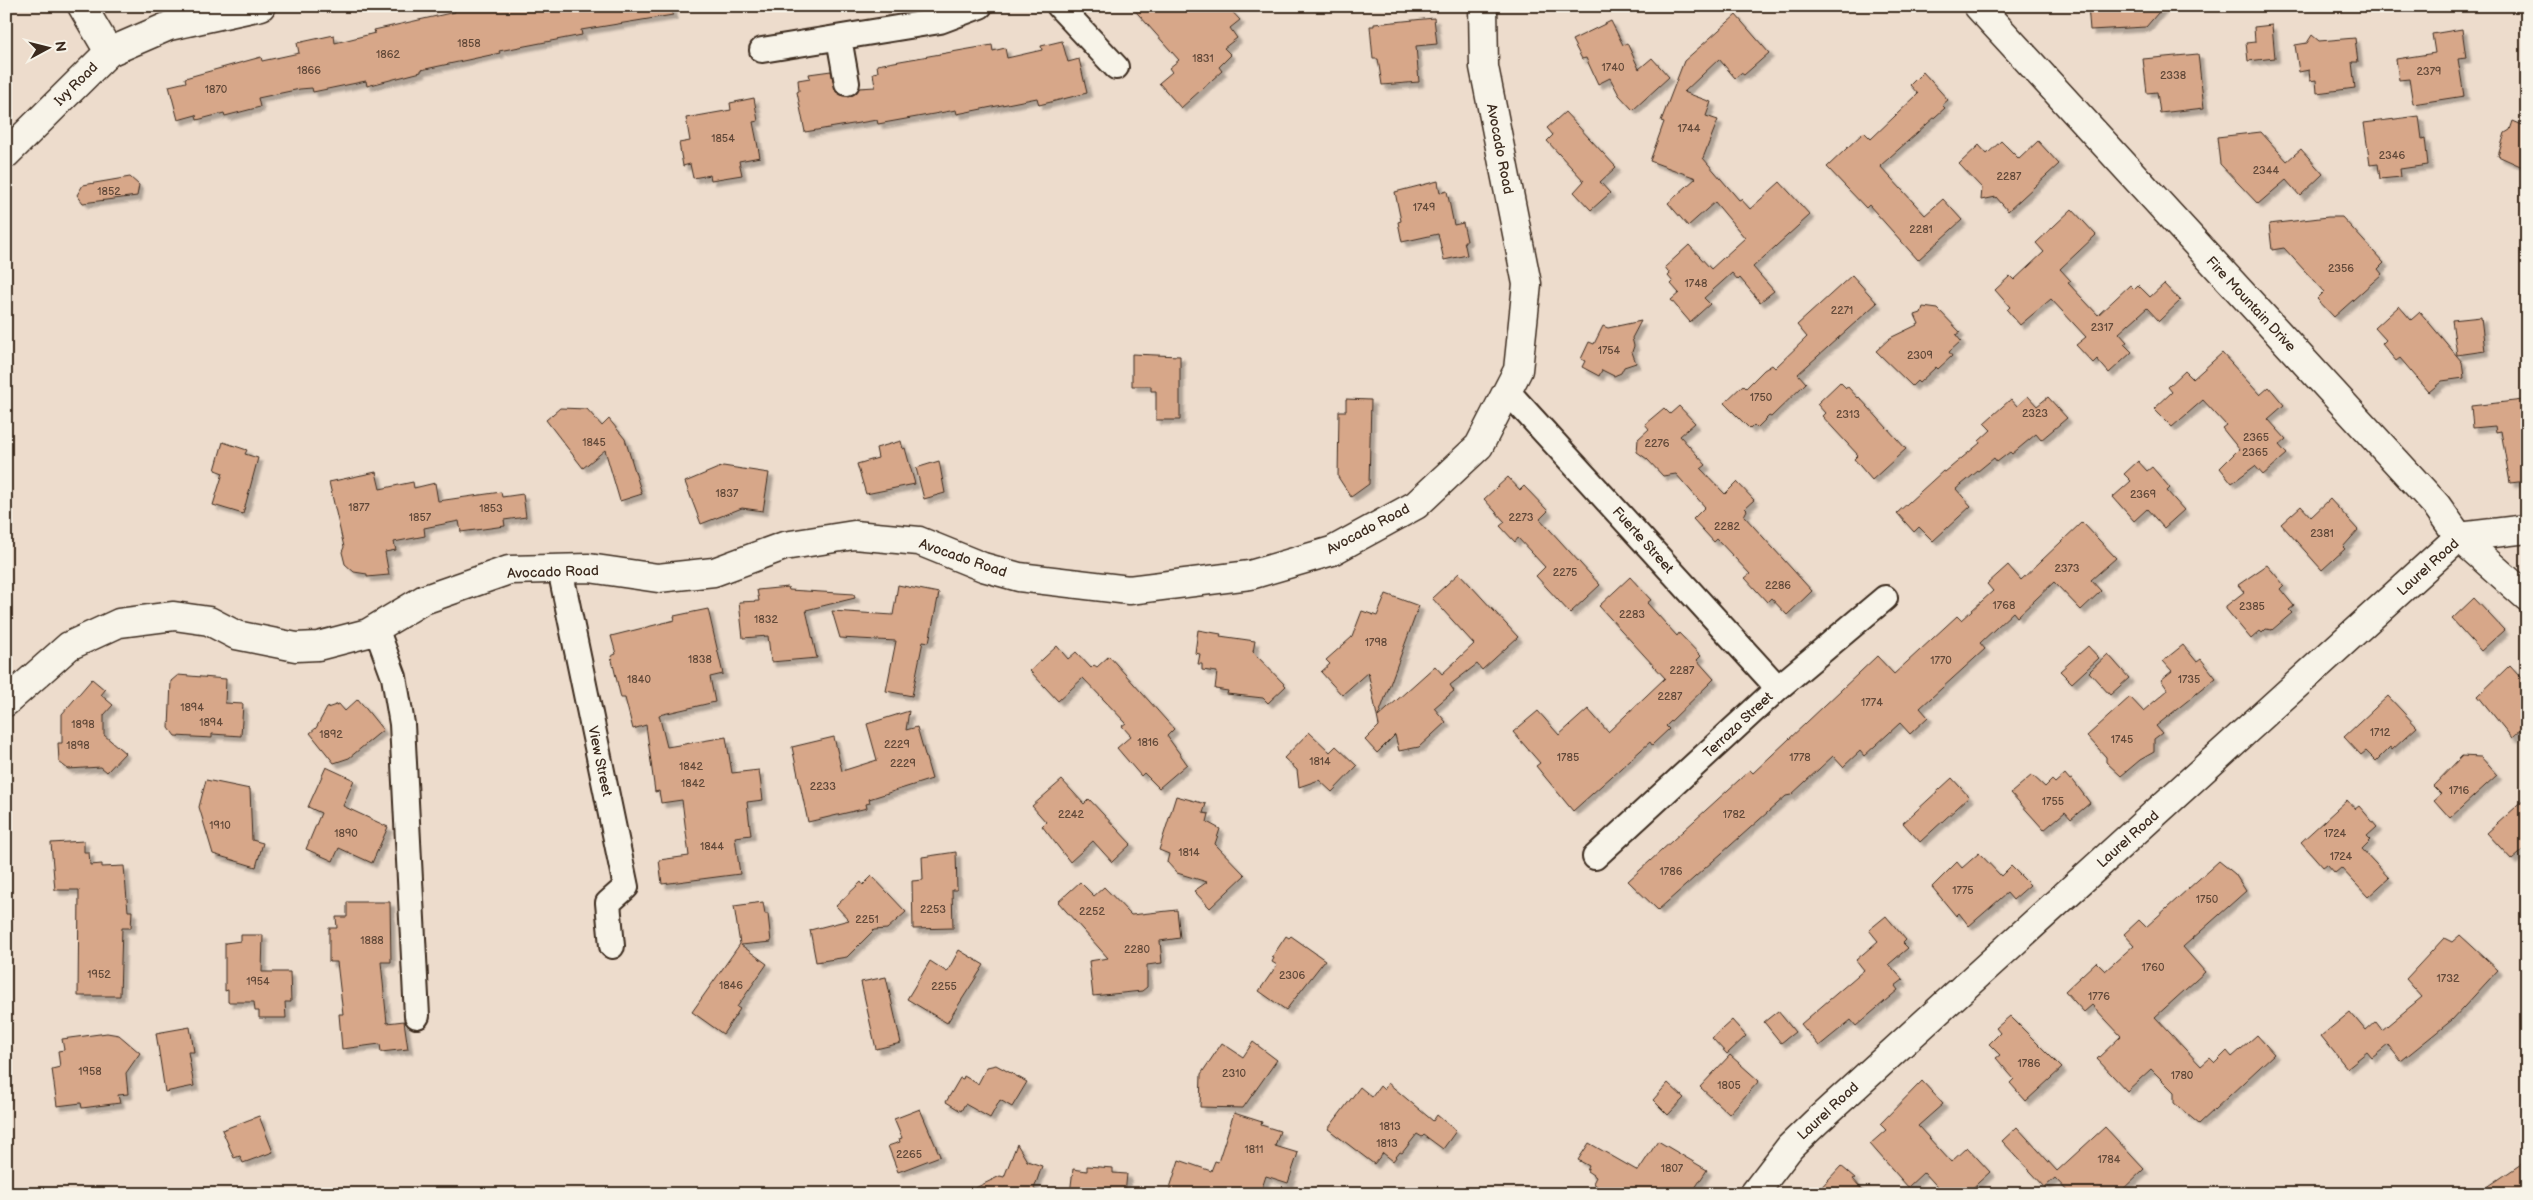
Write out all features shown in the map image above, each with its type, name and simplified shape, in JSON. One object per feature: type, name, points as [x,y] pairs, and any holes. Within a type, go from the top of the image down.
[{"type":"street","name":"Ivy Road","points":[[6,154],[109,52],[82,6]]},
{"type":"street","points":[[109,52],[169,26],[260,6]]},
{"type":"street","points":[[762,50],[940,21],[980,6]]},
{"type":"street","points":[[1059,6],[1116,67]]},
{"type":"street","name":"Avocado Road","points":[[6,702],[69,646],[119,623],[174,616],[209,621],[236,635],[296,647],[334,643],[368,633],[423,600],[509,570],[589,568],[658,578],[714,572],[784,546],[854,535],[919,542],[983,567],[1019,577],[1129,590],[1250,575],[1332,551],[1416,505],[1479,446],[1518,370],[1528,284],[1484,67],[1483,6]]},
{"type":"street","name":"Fire Mountain Drive","points":[[1978,6],[2437,506],[2460,537],[2527,597]]},
{"type":"street","points":[[839,38],[847,83]]},
{"type":"street","name":"Fuerte Street","points":[[1508,392],[1778,688]]},
{"type":"street","name":"Laurel Road","points":[[1754,1194],[1790,1146],[2460,537],[2527,529]]},
{"type":"street","name":"View Street","points":[[560,569],[626,887],[608,903],[612,946]]},
{"type":"street","name":"Terraza Street","points":[[1595,857],[1778,688],[1885,598]]},
{"type":"street","points":[[376,628],[394,677],[402,724],[416,1016]]},
{"type":"building","points":[[469,6],[672,6],[673,15],[581,30],[582,35],[499,51],[500,53],[421,70],[421,72],[367,86],[366,81],[313,92],[312,88],[300,89],[258,98],[260,107],[225,116],[224,113],[197,120],[196,115],[178,120],[169,86],[186,82],[185,78],[261,57],[262,61],[299,53],[297,43],[334,35],[335,43],[375,33],[374,30],[455,12],[455,9]]},
{"type":"building","points":[[1131,6],[1227,6],[1240,20],[1230,28],[1237,38],[1224,48],[1231,55],[1219,67],[1222,71],[1181,108],[1159,83],[1172,72],[1169,68],[1179,60]]},
{"type":"building","points":[[2088,6],[2164,6],[2146,27],[2090,30]]},
{"type":"building","points":[[1736,15],[1769,53],[1744,75],[1741,73],[1735,78],[1719,59],[1684,92],[1711,102],[1706,116],[1718,120],[1703,158],[1739,200],[1741,199],[1750,209],[1780,182],[1810,215],[1753,267],[1774,291],[1760,302],[1740,278],[1738,280],[1732,273],[1704,298],[1710,304],[1690,322],[1671,300],[1679,293],[1671,284],[1673,282],[1668,276],[1670,274],[1665,267],[1689,245],[1711,269],[1745,238],[1715,202],[1688,226],[1668,203],[1696,178],[1650,161],[1664,122],[1661,121],[1684,61]]},
{"type":"building","points":[[1434,18],[1437,44],[1416,46],[1419,82],[1382,85],[1378,59],[1373,59],[1370,26]]},
{"type":"building","points":[[1611,21],[1623,45],[1627,43],[1639,69],[1652,58],[1669,77],[1633,110],[1619,95],[1610,78],[1598,84],[1586,58],[1582,59],[1572,40]]},
{"type":"building","points":[[2272,25],[2275,58],[2248,61],[2246,43],[2255,42],[2254,27]]},
{"type":"building","points":[[2462,29],[2466,58],[2458,59],[2464,96],[2413,104],[2409,79],[2399,80],[2396,59],[2435,53],[2432,34]]},
{"type":"building","points":[[2312,35],[2319,41],[2355,38],[2358,62],[2352,62],[2355,88],[2317,93],[2316,80],[2310,81],[2309,70],[2299,72],[2295,45],[2307,43]]},
{"type":"building","points":[[1062,41],[1068,62],[1079,59],[1087,93],[1039,105],[1037,98],[957,114],[956,110],[878,124],[877,120],[805,132],[797,92],[799,91],[798,80],[810,78],[809,74],[831,71],[836,92],[849,97],[859,88],[875,87],[873,73],[878,72],[877,65],[992,45],[993,51],[1005,48],[1007,58],[1042,50],[1041,46]]},
{"type":"building","points":[[2198,54],[2204,108],[2160,113],[2157,92],[2147,93],[2143,59]]},
{"type":"building","points":[[1923,72],[1948,100],[1942,105],[1945,108],[1880,166],[1925,215],[1943,199],[1962,220],[1918,260],[1869,205],[1866,208],[1827,167],[1864,132],[1871,139],[1918,94],[1910,85]]},
{"type":"building","points":[[754,98],[758,121],[753,122],[760,157],[739,161],[742,175],[711,180],[710,175],[693,178],[690,164],[683,166],[679,143],[690,141],[686,118],[731,110],[730,103]]},
{"type":"building","points":[[1565,112],[1616,167],[1600,182],[1610,193],[1591,210],[1574,192],[1584,181],[1547,141],[1553,135],[1547,128]]},
{"type":"building","points":[[2419,116],[2422,139],[2425,138],[2428,165],[2400,169],[2401,177],[2380,179],[2378,164],[2370,165],[2364,123]]},
{"type":"building","points":[[2513,121],[2527,127],[2527,169],[2498,156],[2505,133],[2510,130]]},
{"type":"building","points":[[2261,132],[2287,161],[2301,149],[2323,174],[2300,196],[2286,180],[2258,204],[2220,164],[2217,137]]},
{"type":"building","points":[[2001,141],[2019,159],[2038,141],[2059,164],[2008,211],[1996,197],[1981,200],[1982,188],[1959,164],[1979,145],[1987,154]]},
{"type":"building","points":[[130,177],[139,185],[137,196],[83,203],[77,195],[83,185]]},
{"type":"building","points":[[1438,181],[1440,193],[1447,191],[1454,225],[1463,223],[1467,241],[1464,241],[1467,255],[1444,260],[1438,234],[1402,242],[1398,222],[1401,221],[1395,192]]},
{"type":"building","points":[[2072,209],[2096,235],[2060,269],[2071,281],[2068,283],[2098,315],[2130,285],[2134,289],[2138,285],[2150,297],[2164,284],[2180,301],[2159,321],[2147,308],[2119,333],[2127,342],[2124,344],[2132,352],[2109,373],[2097,359],[2093,363],[2076,345],[2086,337],[2051,299],[2020,325],[2007,310],[2010,307],[1995,290],[2010,276],[2014,280],[2044,252],[2036,243]]},
{"type":"building","points":[[2342,217],[2384,263],[2378,269],[2382,274],[2334,317],[2317,299],[2324,292],[2284,248],[2272,250],[2269,224]]},
{"type":"building","points":[[1852,275],[1877,303],[1798,374],[1806,383],[1771,417],[1769,416],[1757,428],[1754,425],[1750,429],[1724,403],[1743,385],[1746,388],[1764,370],[1772,365],[1775,368],[1807,337],[1797,325]]},
{"type":"building","points":[[2399,306],[2411,320],[2420,312],[2462,362],[2464,378],[2442,381],[2429,392],[2400,358],[2396,361],[2382,344],[2386,340],[2375,328]]},
{"type":"building","points":[[1923,307],[1938,309],[1960,332],[1956,335],[1961,341],[1949,352],[1952,356],[1938,369],[1936,367],[1919,383],[1917,381],[1912,386],[1876,351],[1890,338],[1919,324],[1915,315],[1921,313]]},
{"type":"building","points":[[2481,317],[2485,351],[2457,355],[2452,320]]},
{"type":"building","points":[[1641,321],[1632,338],[1634,346],[1632,352],[1636,363],[1624,367],[1621,373],[1614,376],[1602,370],[1599,376],[1582,367],[1585,361],[1581,359],[1589,342],[1594,344],[1603,326],[1608,328]]},
{"type":"building","points":[[2222,353],[2260,395],[2269,387],[2284,405],[2268,419],[2286,439],[2279,445],[2287,454],[2263,475],[2255,466],[2232,483],[2220,468],[2239,449],[2222,428],[2226,425],[2203,400],[2172,427],[2154,409],[2172,392],[2168,387],[2185,371],[2193,379]]},
{"type":"building","points":[[1132,354],[1180,356],[1180,420],[1156,420],[1156,391],[1151,391],[1151,386],[1132,386]]},
{"type":"building","points":[[1840,382],[1859,397],[1906,449],[1872,480],[1854,459],[1858,455],[1822,416],[1825,413],[1817,404]]},
{"type":"building","points":[[2028,396],[2037,406],[2048,397],[2067,418],[2041,440],[2036,434],[2012,454],[2010,452],[1997,462],[1994,458],[1956,489],[1971,506],[1933,541],[1919,527],[1914,532],[1897,513],[1943,471],[1945,472],[1980,443],[1979,441],[1991,430],[1984,423],[2011,399],[2017,406]]},
{"type":"building","points":[[1346,399],[1371,400],[1369,484],[1351,497],[1338,477],[1339,411],[1346,411]]},
{"type":"building","points":[[2523,400],[2527,436],[2527,481],[2510,483],[2501,431],[2496,432],[2495,426],[2473,428],[2471,406]]},
{"type":"building","points":[[1679,406],[1695,423],[1680,436],[1706,465],[1701,469],[1725,494],[1737,482],[1754,500],[1745,508],[1747,510],[1744,516],[1812,591],[1787,615],[1771,598],[1767,602],[1745,578],[1750,574],[1717,539],[1714,542],[1693,519],[1705,507],[1676,474],[1663,476],[1647,459],[1637,452],[1638,439],[1649,429],[1645,424],[1664,408],[1670,414]]},
{"type":"building","points":[[560,408],[587,409],[602,426],[609,419],[625,439],[642,494],[620,501],[605,450],[583,468],[546,420]]},
{"type":"building","points":[[901,441],[903,449],[905,448],[915,484],[866,494],[857,464],[878,458],[876,448]]},
{"type":"building","points":[[223,442],[247,450],[245,454],[258,458],[243,514],[213,505],[223,473],[215,470]]},
{"type":"building","points":[[939,461],[945,493],[924,499],[916,468]]},
{"type":"building","points":[[2138,461],[2147,471],[2152,467],[2170,488],[2167,491],[2184,510],[2164,528],[2147,509],[2134,521],[2113,497],[2131,481],[2124,474]]},
{"type":"building","points":[[723,466],[769,473],[763,511],[742,508],[701,524],[685,482]]},
{"type":"building","points":[[376,472],[380,489],[413,482],[414,488],[435,483],[438,501],[501,492],[502,497],[523,494],[526,517],[504,520],[505,526],[461,532],[459,521],[424,528],[425,536],[394,542],[396,550],[385,552],[389,575],[367,577],[367,574],[354,572],[345,564],[342,552],[344,547],[329,482]]},
{"type":"building","points":[[1508,477],[1520,490],[1524,486],[1548,511],[1540,519],[1600,585],[1570,613],[1536,576],[1545,567],[1518,538],[1515,542],[1500,526],[1505,522],[1484,499]]},
{"type":"building","points":[[2330,499],[2358,530],[2343,547],[2345,549],[2322,570],[2281,524],[2301,506],[2311,517]]},
{"type":"building","points":[[2082,522],[2116,558],[2091,580],[2101,591],[2081,610],[2054,582],[2017,617],[2013,612],[1980,643],[1985,649],[1920,708],[1928,717],[1910,734],[1900,723],[1864,756],[1860,751],[1843,767],[1833,756],[1791,795],[1786,796],[1658,910],[1628,881],[1750,770],[1753,773],[1877,656],[1894,674],[1957,616],[1961,620],[1993,591],[1987,584],[2008,565],[2021,580]]},
{"type":"building","points":[[2267,565],[2284,585],[2280,589],[2294,606],[2289,610],[2292,613],[2272,630],[2266,629],[2262,633],[2260,631],[2251,639],[2226,609],[2226,606],[2244,592],[2238,585]]},
{"type":"building","points":[[1459,573],[1518,637],[1482,670],[1477,664],[1450,685],[1454,691],[1434,708],[1446,722],[1419,747],[1399,751],[1395,735],[1377,753],[1365,740],[1379,726],[1368,672],[1342,695],[1321,672],[1330,664],[1326,660],[1352,637],[1362,611],[1377,616],[1386,594],[1419,606],[1378,717],[1435,666],[1442,674],[1474,644],[1432,598]]},
{"type":"building","points":[[1630,577],[1651,600],[1647,603],[1677,636],[1679,633],[1701,656],[1697,660],[1714,679],[1666,726],[1669,729],[1652,745],[1650,742],[1573,811],[1536,766],[1540,763],[1513,732],[1538,711],[1559,735],[1588,709],[1608,732],[1665,678],[1599,606]]},
{"type":"building","points":[[898,585],[939,593],[929,642],[923,641],[912,696],[886,691],[896,641],[840,638],[832,611],[893,615]]},
{"type":"building","points":[[788,587],[789,590],[854,594],[855,598],[806,610],[817,658],[771,662],[768,636],[743,638],[739,602],[759,601],[757,590]]},
{"type":"building","points":[[2474,598],[2504,630],[2481,651],[2452,619]]},
{"type":"building","points":[[708,609],[723,674],[710,677],[715,702],[659,715],[667,747],[726,737],[732,773],[759,770],[763,800],[747,802],[751,835],[735,837],[740,874],[662,884],[659,860],[689,856],[682,800],[661,803],[659,791],[655,792],[646,725],[633,729],[625,698],[621,698],[611,656],[616,654],[611,636],[675,620],[674,616]]},
{"type":"building","points":[[1198,630],[1221,634],[1220,636],[1255,641],[1253,652],[1286,686],[1268,703],[1263,698],[1227,694],[1228,691],[1215,689],[1217,672],[1202,670],[1202,664],[1198,664],[1200,654],[1195,653]]},
{"type":"building","points":[[2183,645],[2197,662],[2201,659],[2216,678],[2156,726],[2162,733],[2154,739],[2154,752],[2140,760],[2121,776],[2106,762],[2106,757],[2087,736],[2130,697],[2143,711],[2168,690],[2161,680],[2172,671],[2163,661]]},
{"type":"building","points":[[1057,646],[1068,659],[1076,652],[1091,668],[1094,665],[1097,667],[1109,656],[1174,729],[1167,736],[1187,764],[1159,788],[1144,773],[1141,776],[1117,748],[1131,736],[1122,726],[1126,723],[1083,678],[1058,701],[1030,671]]},
{"type":"building","points":[[2088,646],[2099,658],[2072,683],[2060,671]]},
{"type":"building","points":[[2108,654],[2129,678],[2110,695],[2089,672]]},
{"type":"building","points":[[2510,665],[2527,684],[2527,724],[2512,738],[2478,696]]},
{"type":"building","points":[[178,675],[226,679],[225,703],[243,704],[241,736],[212,734],[212,738],[175,736],[169,728],[171,681]]},
{"type":"building","points":[[92,679],[105,690],[101,695],[113,705],[104,715],[104,735],[125,753],[107,772],[101,767],[68,769],[59,762],[58,743],[62,743],[62,714]]},
{"type":"building","points":[[2388,696],[2417,727],[2392,750],[2390,747],[2376,761],[2366,751],[2361,755],[2344,737]]},
{"type":"building","points":[[358,699],[383,730],[349,758],[334,763],[310,733],[316,728],[327,708],[339,704],[345,711]]},
{"type":"building","points":[[909,711],[906,730],[917,727],[932,779],[869,799],[870,803],[866,804],[867,808],[808,822],[792,747],[834,737],[842,771],[877,760],[867,724]]},
{"type":"building","points":[[1309,732],[1330,752],[1336,746],[1357,766],[1332,792],[1319,780],[1299,787],[1297,770],[1284,758]]},
{"type":"building","points":[[2462,756],[2481,757],[2497,775],[2450,818],[2434,800],[2441,794],[2433,786]]},
{"type":"building","points":[[326,767],[354,780],[343,806],[388,827],[372,863],[339,848],[333,861],[306,849],[321,813],[308,807]]},
{"type":"building","points":[[2065,774],[2070,780],[2072,779],[2090,803],[2071,819],[2065,812],[2044,830],[2011,793],[2032,775],[2045,787],[2052,780],[2055,783]]},
{"type":"building","points":[[1952,778],[1969,797],[1920,842],[1903,823]]},
{"type":"building","points":[[206,780],[250,789],[252,840],[263,843],[256,867],[213,854],[199,807]]},
{"type":"building","points":[[1062,780],[1084,804],[1089,799],[1131,844],[1112,862],[1093,841],[1070,862],[1042,826],[1046,822],[1032,806]]},
{"type":"building","points":[[1176,796],[1206,804],[1203,813],[1209,814],[1207,822],[1220,829],[1215,844],[1245,875],[1210,908],[1194,891],[1207,882],[1177,873],[1167,862],[1169,854],[1159,850]]},
{"type":"building","points":[[2527,797],[2527,847],[2512,860],[2487,833]]},
{"type":"building","points":[[2347,800],[2355,809],[2359,806],[2377,827],[2367,836],[2371,840],[2362,849],[2389,878],[2368,897],[2341,868],[2335,873],[2327,864],[2323,867],[2301,842]]},
{"type":"building","points":[[84,841],[84,852],[89,852],[90,865],[102,864],[102,867],[124,866],[128,911],[132,911],[131,928],[122,928],[120,996],[78,996],[79,890],[55,890],[51,843]]},
{"type":"building","points":[[956,852],[957,890],[952,890],[953,928],[913,929],[912,881],[923,880],[922,857]]},
{"type":"building","points":[[1979,853],[2001,876],[2011,866],[2030,885],[2013,900],[2007,893],[1969,926],[1959,913],[1956,916],[1932,887],[1957,862],[1962,868]]},
{"type":"building","points":[[2219,861],[2235,874],[2246,891],[2183,947],[2205,972],[2155,1017],[2201,1066],[2210,1058],[2215,1063],[2227,1051],[2232,1057],[2257,1035],[2274,1054],[2199,1124],[2174,1103],[2174,1092],[2151,1069],[2127,1091],[2097,1059],[2121,1036],[2092,1005],[2084,1012],[2065,991],[2096,962],[2105,971],[2134,945],[2124,934],[2139,920],[2146,927]]},
{"type":"building","points":[[872,876],[906,912],[887,929],[874,930],[847,957],[816,962],[810,930],[849,920],[836,906],[861,882],[863,885]]},
{"type":"building","points":[[1080,882],[1094,896],[1104,887],[1131,915],[1177,910],[1180,938],[1160,941],[1162,963],[1147,965],[1147,987],[1142,991],[1093,996],[1089,961],[1108,958],[1058,902]]},
{"type":"building","points":[[347,902],[390,902],[391,962],[381,962],[387,1023],[404,1021],[408,1049],[381,1052],[380,1044],[342,1049],[339,1014],[343,1014],[337,962],[329,962],[329,928],[337,928],[336,917],[347,917]]},
{"type":"building","points":[[763,902],[765,914],[768,914],[771,942],[741,945],[767,964],[737,1007],[740,1009],[723,1034],[692,1012],[740,944],[734,906]]},
{"type":"building","points":[[1886,916],[1906,940],[1903,943],[1908,948],[1889,964],[1903,980],[1895,986],[1898,990],[1856,1026],[1851,1020],[1819,1046],[1801,1024],[1864,970],[1856,960],[1878,941],[1869,930]]},
{"type":"building","points":[[241,935],[263,935],[262,972],[290,972],[291,1002],[285,1002],[286,1018],[259,1018],[259,1011],[255,1011],[254,1002],[228,1002],[228,990],[225,991],[225,943],[241,941]]},
{"type":"building","points":[[2460,935],[2498,970],[2452,1020],[2401,1061],[2388,1045],[2372,1058],[2367,1052],[2347,1068],[2321,1036],[2350,1012],[2366,1031],[2376,1022],[2382,1030],[2422,997],[2406,979],[2444,938],[2452,942]]},
{"type":"building","points":[[1286,936],[1289,938],[1291,936],[1325,960],[1286,1010],[1259,991],[1277,965],[1272,962],[1274,958],[1272,957]]},
{"type":"building","points":[[959,950],[984,965],[947,1023],[907,999],[930,961],[947,972]]},
{"type":"building","points":[[886,977],[901,1043],[876,1049],[861,982]]},
{"type":"building","points":[[1778,1011],[1795,1032],[1781,1043],[1764,1022]]},
{"type":"building","points":[[2010,1016],[2062,1068],[2026,1101],[2010,1083],[2014,1079],[1996,1058],[2000,1055],[1989,1044],[2000,1033],[1996,1028]]},
{"type":"building","points":[[1732,1020],[1746,1036],[1727,1054],[1712,1038]]},
{"type":"building","points":[[190,1027],[194,1052],[188,1052],[194,1086],[165,1092],[156,1033]]},
{"type":"building","points":[[107,1033],[119,1035],[140,1053],[126,1073],[128,1094],[118,1095],[120,1103],[82,1108],[81,1103],[57,1106],[52,1069],[60,1067],[58,1051],[64,1050],[62,1039]]},
{"type":"building","points":[[1253,1042],[1277,1060],[1243,1108],[1200,1107],[1201,1074],[1222,1043],[1243,1057]]},
{"type":"building","points":[[1730,1055],[1759,1081],[1729,1114],[1700,1087]]},
{"type":"building","points":[[996,1065],[1027,1082],[1012,1107],[1000,1100],[990,1118],[965,1104],[961,1111],[946,1102],[960,1078],[963,1079],[964,1076],[978,1084],[987,1067]]},
{"type":"building","points":[[1922,1081],[1943,1104],[1918,1126],[1951,1162],[1967,1147],[1990,1172],[1966,1194],[1944,1194],[1924,1172],[1908,1187],[1870,1144],[1886,1130],[1880,1124]]},
{"type":"building","points":[[1388,1083],[1433,1121],[1437,1115],[1456,1131],[1443,1149],[1424,1135],[1422,1137],[1417,1134],[1393,1161],[1383,1153],[1374,1164],[1328,1129],[1360,1087],[1372,1097],[1380,1086],[1384,1090]]},
{"type":"building","points":[[1668,1083],[1684,1098],[1668,1115],[1653,1100]]},
{"type":"building","points":[[920,1109],[940,1156],[898,1172],[888,1146],[900,1142],[899,1139],[902,1138],[894,1119]]},
{"type":"building","points":[[1234,1113],[1262,1122],[1261,1125],[1280,1131],[1275,1146],[1298,1153],[1288,1183],[1266,1176],[1260,1194],[1245,1194],[1228,1188],[1226,1194],[1168,1194],[1179,1160],[1211,1171],[1215,1161],[1218,1162]]},
{"type":"building","points":[[259,1116],[273,1152],[243,1163],[240,1156],[234,1158],[222,1130]]},
{"type":"building","points":[[2017,1127],[2057,1171],[2105,1127],[2144,1169],[2118,1194],[2070,1194],[2055,1178],[2045,1187],[2002,1141]]},
{"type":"building","points":[[1658,1141],[1707,1170],[1691,1194],[1592,1194],[1597,1186],[1593,1183],[1596,1177],[1587,1171],[1589,1166],[1578,1160],[1589,1143],[1638,1171]]},
{"type":"building","points":[[1017,1144],[1027,1161],[1042,1166],[1034,1189],[1043,1194],[963,1194],[1000,1176],[1004,1177]]},
{"type":"building","points":[[2527,1160],[2527,1194],[2477,1194]]},
{"type":"building","points":[[1087,1166],[1113,1168],[1113,1173],[1127,1174],[1125,1194],[1070,1194],[1073,1169],[1087,1171]]},
{"type":"building","points":[[1841,1166],[1855,1178],[1853,1179],[1866,1194],[1815,1194]]}]
